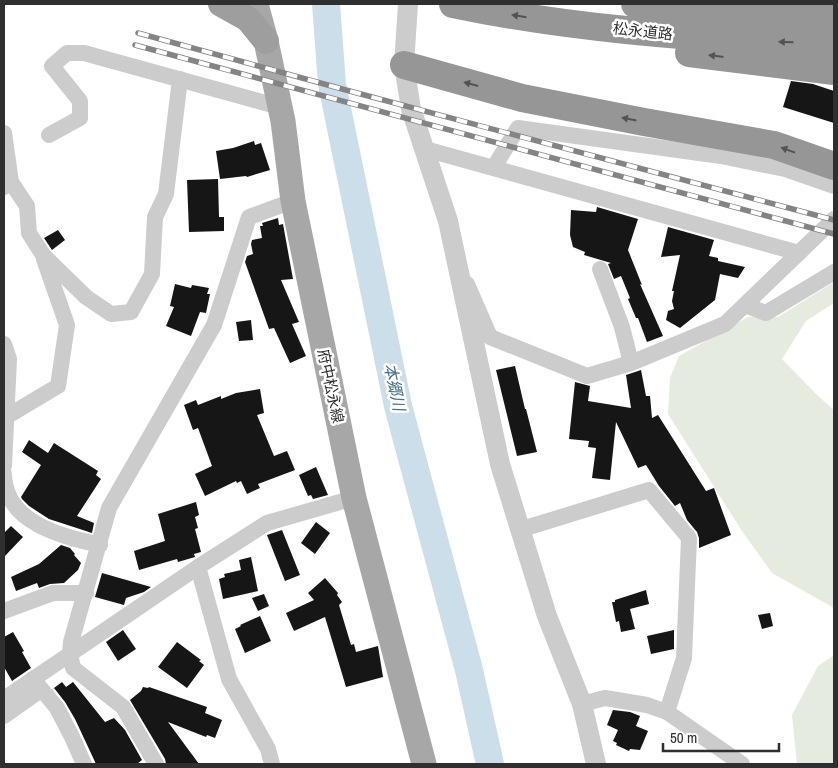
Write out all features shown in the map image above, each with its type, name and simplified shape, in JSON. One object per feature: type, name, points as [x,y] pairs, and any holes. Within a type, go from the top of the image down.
[{"type":"highway","points":[[222,4],[248,19],[266,41]]},
{"type":"highway","name":"松永道路","points":[[453,4],[559,23],[669,34],[779,42],[834,43]]},
{"type":"highway","name":"松永道路","points":[[635,4],[781,18],[834,18]]},
{"type":"highway","points":[[559,23],[638,46],[834,71]]},
{"type":"highway","points":[[404,65],[522,98],[774,145],[834,166]]},
{"type":"main road","name":"府中松永線","points":[[256,4],[280,106],[292,201],[354,498],[424,764]]},
{"type":"street","points":[[408,4],[404,65],[411,109],[448,220],[500,464],[547,616],[582,704],[596,764]]},
{"type":"street","points":[[49,135],[80,118],[80,101],[52,66],[67,53],[84,53],[280,106]]},
{"type":"street","points":[[4,133],[8,185],[27,206],[29,233],[43,255],[86,297],[111,314],[131,312],[152,274],[155,217],[166,194],[180,79]]},
{"type":"street","points":[[494,167],[518,128],[721,156],[785,170],[834,186]]},
{"type":"street","points":[[425,149],[799,253]]},
{"type":"street","points":[[156,764],[123,707],[73,668],[70,654],[71,642],[109,508],[214,325],[249,217],[292,201]]},
{"type":"street","points":[[456,256],[490,336],[587,376],[631,363],[725,324],[834,219]]},
{"type":"street","points":[[6,417],[58,386],[67,325],[43,255]]},
{"type":"street","points":[[600,269],[622,328],[631,363]]},
{"type":"street","points":[[744,305],[766,313],[834,272]]},
{"type":"street","points":[[4,344],[9,359],[4,466]]},
{"type":"street","points":[[4,474],[4,485],[13,506],[39,526],[62,536],[100,545]]},
{"type":"street","points":[[520,530],[648,490],[688,538],[684,658],[667,712]]},
{"type":"street","points":[[4,699],[198,567],[267,523],[354,498]]},
{"type":"street","points":[[198,567],[229,680],[268,749],[272,764]]},
{"type":"street","points":[[4,611],[53,593],[86,593]]},
{"type":"street","points":[[4,716],[35,694],[34,679]]},
{"type":"street","points":[[34,679],[57,708],[84,764]]},
{"type":"street","points":[[582,704],[605,698],[647,705],[667,712],[742,764]]},
{"type":"shaded area","points":[[834,282],[834,303],[806,321],[782,359],[834,410],[834,608],[772,573],[742,531],[668,414],[670,378],[679,356],[748,317],[778,317]]},
{"type":"shaded area","points":[[834,655],[834,764],[797,764],[792,715],[818,666]]},
{"type":"building","points":[[791,81],[813,84],[834,91],[834,123],[783,107]]},
{"type":"building","points":[[254,141],[255,145],[261,143],[270,170],[247,177],[220,179],[216,151]]},
{"type":"building","points":[[218,179],[219,217],[224,217],[224,231],[189,232],[187,180]]},
{"type":"building","points":[[597,207],[638,219],[628,250],[642,285],[640,284],[663,336],[647,342],[628,299],[630,298],[621,276],[614,279],[608,264],[611,263],[584,255],[585,252],[573,247],[570,235],[571,210],[596,212]]},
{"type":"building","points":[[278,218],[279,225],[283,224],[293,279],[281,280],[299,322],[292,324],[306,356],[290,363],[274,328],[269,329],[245,262],[247,256],[253,254],[252,240],[262,238],[260,226],[263,226],[262,223]]},
{"type":"building","points":[[668,227],[714,240],[709,256],[718,258],[718,261],[745,267],[738,278],[720,274],[715,300],[680,328],[666,320],[668,311],[674,309],[672,301],[674,291],[672,291],[680,255],[661,257]]},
{"type":"building","points":[[58,230],[65,240],[52,250],[44,238]]},
{"type":"building","points":[[175,284],[191,288],[192,285],[209,288],[207,294],[210,294],[206,313],[200,312],[191,336],[166,326],[174,307],[170,306]]},
{"type":"building","points":[[251,320],[253,340],[239,341],[236,322]]},
{"type":"building","points":[[515,366],[537,452],[517,456],[496,370]]},
{"type":"building","points":[[641,370],[646,396],[650,396],[652,418],[658,415],[706,491],[714,488],[731,535],[699,548],[697,532],[687,520],[680,503],[675,506],[659,486],[646,465],[638,468],[616,422],[610,480],[592,478],[596,448],[588,447],[589,441],[569,439],[575,382],[590,386],[588,401],[631,408],[626,375]]},
{"type":"building","points":[[260,389],[264,413],[257,415],[274,456],[287,451],[295,470],[258,484],[260,488],[247,494],[241,481],[237,483],[236,481],[205,496],[195,474],[212,466],[198,428],[193,430],[184,405],[196,400],[198,405],[221,396],[221,399],[236,393]]},
{"type":"building","points":[[29,440],[48,453],[54,443],[98,471],[96,475],[101,479],[77,516],[94,523],[92,533],[49,519],[22,499],[21,497],[41,465],[22,452]]},
{"type":"building","points":[[316,467],[328,495],[313,499],[311,495],[308,496],[299,475]]},
{"type":"building","points":[[196,502],[199,515],[195,517],[198,528],[195,529],[201,552],[194,554],[195,557],[178,562],[177,559],[139,570],[134,551],[165,541],[158,514]]},
{"type":"building","points":[[316,522],[330,533],[315,554],[301,543]]},
{"type":"building","points":[[11,526],[23,537],[4,557],[4,533]]},
{"type":"building","points":[[282,530],[300,575],[285,581],[267,535]]},
{"type":"building","points":[[61,545],[70,548],[75,554],[81,563],[78,570],[64,583],[50,584],[39,588],[37,583],[16,591],[11,577],[39,564]]},
{"type":"building","points":[[251,557],[258,591],[223,599],[219,579],[225,577],[224,574],[241,570],[239,560]]},
{"type":"building","points":[[102,573],[151,587],[144,592],[126,598],[124,605],[95,597]]},
{"type":"building","points":[[325,578],[338,593],[337,595],[342,602],[339,605],[351,645],[354,644],[356,652],[378,646],[383,677],[346,687],[325,617],[294,631],[286,613],[314,600],[308,593]]},
{"type":"building","points":[[646,590],[649,604],[630,609],[635,629],[621,632],[619,621],[616,622],[612,602]]},
{"type":"building","points":[[264,594],[269,606],[258,611],[252,598]]},
{"type":"building","points":[[770,613],[773,626],[762,629],[758,615]]},
{"type":"building","points":[[260,616],[271,641],[245,653],[235,629]]},
{"type":"building","points":[[123,630],[136,649],[118,661],[106,642]]},
{"type":"building","points":[[674,630],[674,649],[651,654],[647,636]]},
{"type":"building","points":[[13,632],[31,668],[12,681],[4,667],[4,637]]},
{"type":"building","points":[[177,642],[201,660],[199,661],[204,665],[187,688],[158,667]]},
{"type":"building","points":[[62,682],[66,687],[73,682],[105,722],[114,718],[125,730],[142,760],[137,764],[96,764],[75,719],[54,688]]},
{"type":"building","points":[[143,687],[149,687],[207,707],[205,713],[222,720],[215,738],[207,735],[206,737],[168,722],[199,764],[166,764],[165,759],[130,700]]},
{"type":"building","points":[[613,710],[630,712],[640,716],[636,726],[648,731],[640,750],[630,749],[629,751],[616,745],[617,743],[613,741],[618,730],[607,725]]},
{"type":"waterway","name":"本郷川","points":[[326,4],[332,84],[398,406],[469,670],[490,764]]},
{"type":"railway","points":[[138,33],[834,220]]},
{"type":"railway","points":[[135,45],[834,234]]}]
